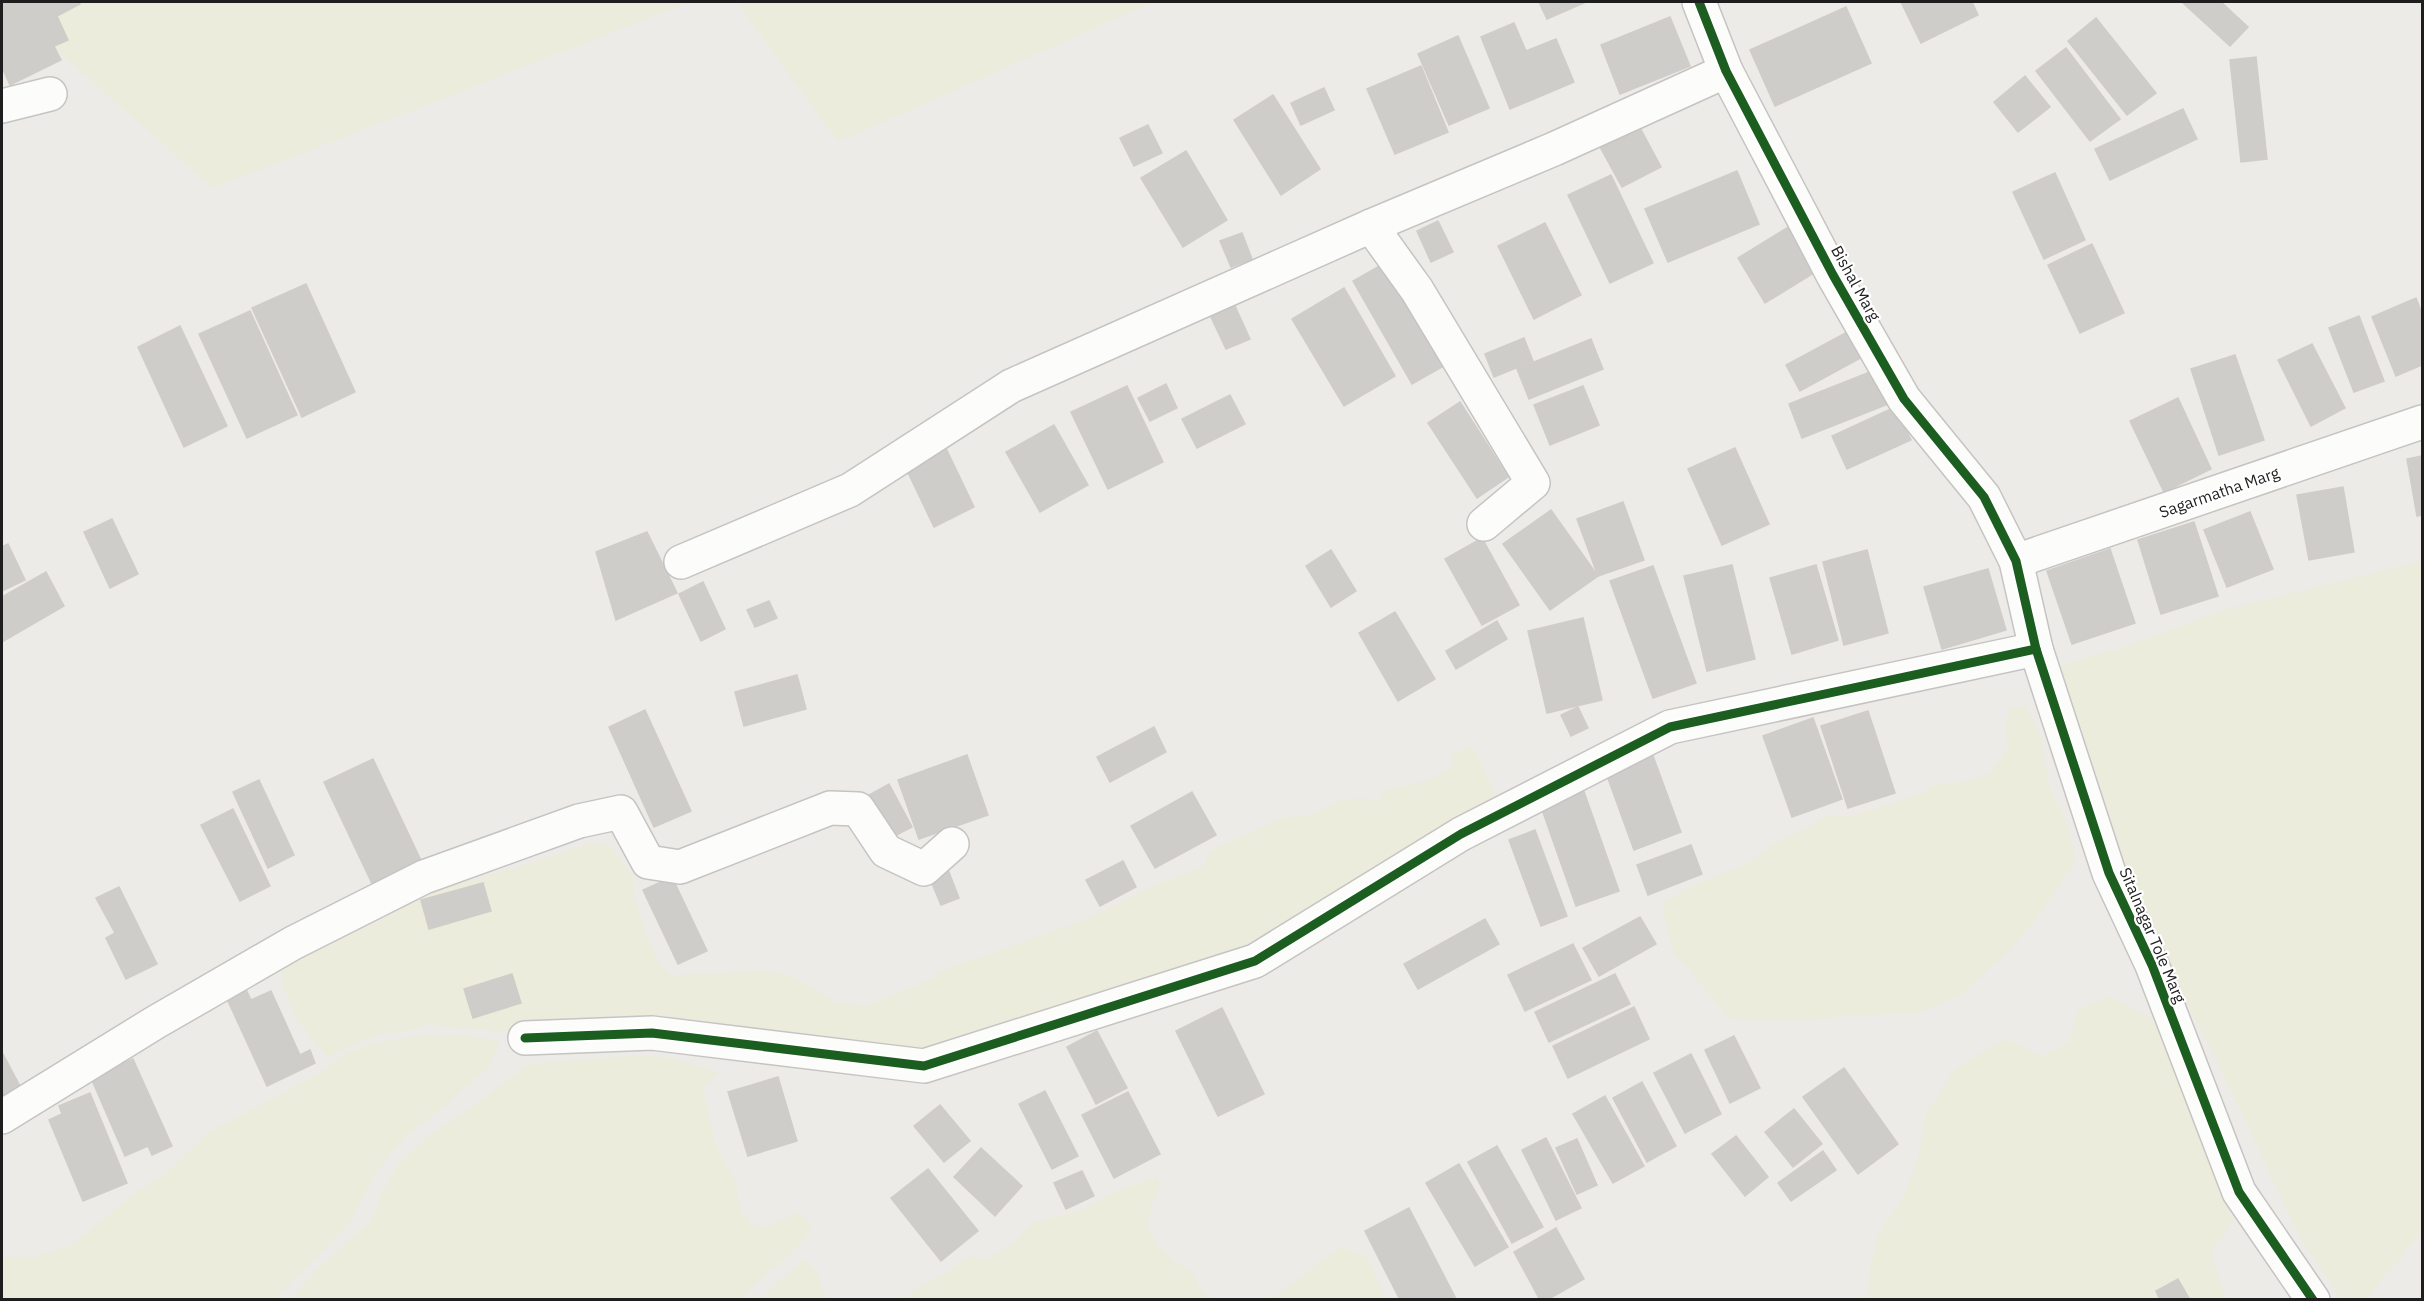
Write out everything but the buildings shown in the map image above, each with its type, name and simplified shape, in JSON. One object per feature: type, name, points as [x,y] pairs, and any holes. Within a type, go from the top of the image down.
[{"type":"street","name":"Bishal Marg","points":[[1699,2],[1726,71],[1833,274],[1904,399],[1984,497],[2016,561]]},
{"type":"street","points":[[681,562],[850,490],[1011,386],[1371,226],[1554,149],[1726,71]]},
{"type":"street","points":[[2,106],[50,94]]},
{"type":"street","points":[[1371,226],[1417,290],[1533,483],[1484,524]]},
{"type":"street","name":"Sagarmatha Marg","points":[[2016,561],[2422,422]]},
{"type":"street","name":"Sitalnagar Tole Marg","points":[[2016,561],[2036,649],[2109,873],[2152,965],[2239,1192],[2313,1299]]},
{"type":"street","points":[[525,1038],[652,1033],[924,1066],[1255,961],[1461,834],[1670,727],[2036,649]]},
{"type":"street","points":[[2,1117],[156,1022],[292,944],[424,877],[579,821],[621,812],[648,862],[680,867],[830,808],[858,809],[886,850],[924,869],[952,844]]},
{"type":"green space","points":[[2,2],[690,2],[213,188]]},
{"type":"green space","points":[[737,2],[1153,2],[838,142]]},
{"type":"green space","points":[[2422,561],[2422,1231],[2366,1299],[2341,1299],[2299,1235],[2218,1063],[2156,944],[2105,816],[2058,666],[2125,647],[2227,609]]},
{"type":"green space","points":[[2025,705],[2041,736],[2050,789],[2066,821],[2076,861],[2037,917],[2009,951],[1959,997],[1912,1014],[1855,1015],[1811,1020],[1752,1021],[1728,1018],[1673,953],[1663,913],[1663,903],[1685,889],[1749,863],[1781,839],[1808,828],[1826,816],[1851,816],[1922,794],[1933,785],[1964,782],[1988,774],[2007,752],[2006,721],[2010,708]]},
{"type":"green space","points":[[1473,747],[1497,796],[1496,804],[1270,940],[950,1040],[925,1054],[617,1023],[590,1017],[502,1032],[428,1024],[407,1031],[386,1033],[366,1039],[327,1057],[298,1022],[285,993],[281,973],[300,957],[352,930],[377,923],[423,893],[514,868],[591,843],[608,844],[632,873],[634,894],[644,929],[659,962],[671,975],[771,971],[792,976],[836,1003],[866,1006],[933,979],[941,971],[1085,920],[1148,888],[1205,866],[1208,853],[1278,819],[1313,814],[1342,800],[1363,798],[1380,803],[1382,791],[1423,782],[1441,774],[1454,765],[1451,753]]},
{"type":"green space","points":[[2111,997],[2149,1017],[2171,1050],[2189,1097],[2207,1158],[2233,1221],[2211,1251],[2225,1299],[1868,1300],[1870,1267],[1879,1232],[1900,1203],[1917,1164],[1926,1113],[1955,1069],[2005,1039],[2042,1056],[2069,1043],[2078,1009]]},
{"type":"green space","points":[[418,1036],[466,1036],[500,1041],[489,1066],[445,1106],[406,1135],[375,1173],[349,1224],[275,1299],[2,1299],[2,1257],[33,1257],[71,1246],[134,1194],[165,1174],[212,1130],[321,1072],[341,1056],[372,1043]]},
{"type":"green space","points":[[636,1055],[672,1058],[720,1073],[703,1089],[715,1144],[736,1183],[741,1212],[750,1223],[762,1228],[800,1212],[813,1227],[794,1251],[740,1299],[291,1299],[316,1270],[372,1220],[381,1195],[399,1163],[433,1133],[473,1107],[529,1064]]},
{"type":"green space","points":[[1158,1177],[1160,1189],[1147,1222],[1153,1239],[1174,1262],[1191,1271],[1202,1291],[1212,1299],[904,1299],[918,1287],[943,1275],[969,1257],[986,1260],[1000,1252],[1015,1242],[1034,1222],[1082,1210],[1116,1191]]},
{"type":"green space","points":[[1341,1247],[1367,1257],[1386,1299],[1271,1299]]},
{"type":"green space","points":[[804,1259],[817,1272],[826,1299],[760,1299]]},
{"type":"cycle path","points":[[1699,2],[1726,71],[1833,275],[1904,399],[1984,497],[2016,561],[2036,649],[2109,873],[2152,965],[2239,1192],[2313,1300]]},
{"type":"cycle path","points":[[525,1038],[652,1033],[924,1066],[1255,961],[1461,834],[1670,727],[2036,649]]}]
